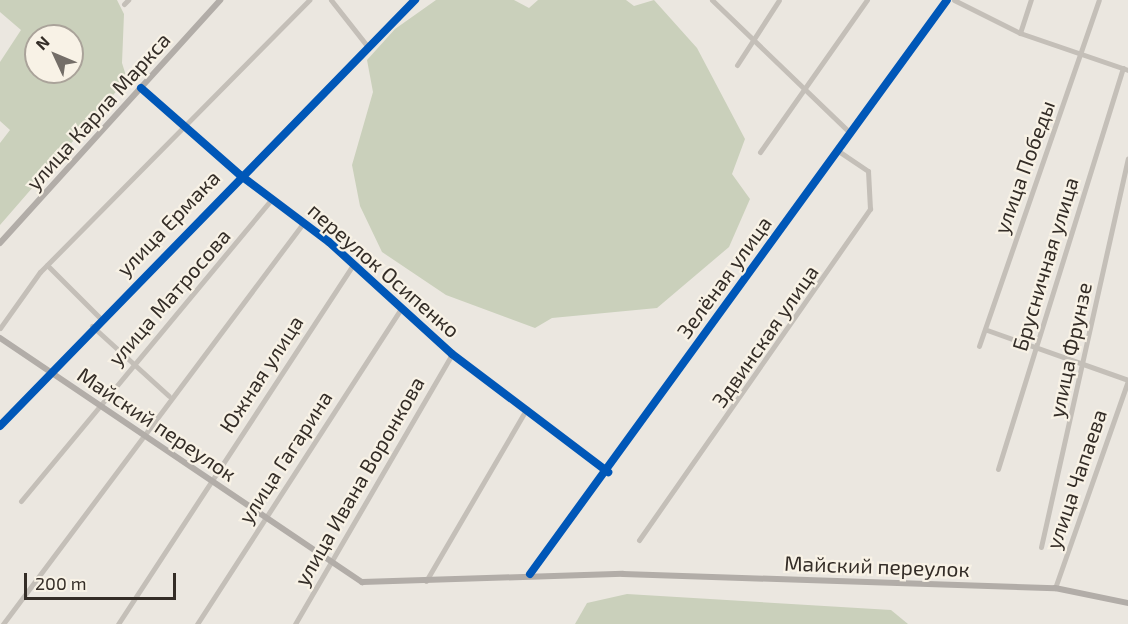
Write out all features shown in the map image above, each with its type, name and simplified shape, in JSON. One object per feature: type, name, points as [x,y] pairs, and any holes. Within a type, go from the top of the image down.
[{"type":"main road","name":"улица Карла Маркса","points":[[0,243],[220,0]]},
{"type":"main road","name":"Майский переулок","points":[[0,338],[50,370],[140,435],[362,582],[426,581],[530,574],[623,574],[1055,588],[1128,603]]},
{"type":"street","points":[[0,328],[48,265],[182,126],[309,0]]},
{"type":"street","points":[[331,0],[368,47]]},
{"type":"street","name":"улица Ермака","points":[[0,426],[92,326],[415,0]]},
{"type":"street","points":[[712,0],[850,133]]},
{"type":"street","points":[[736,64],[780,0]]},
{"type":"street","points":[[760,152],[867,0]]},
{"type":"street","name":"Зелёная улица","points":[[530,574],[608,472],[947,0]]},
{"type":"street","points":[[954,0],[1020,33],[1082,57],[1126,69]]},
{"type":"street","points":[[1020,33],[1031,0]]},
{"type":"street","name":"улица Победы","points":[[979,346],[987,330],[1082,57],[1099,0]]},
{"type":"street","name":"Брусничная улица","points":[[998,469],[1126,69]]},
{"type":"street","name":"переулок Осипенко","points":[[141,88],[240,175],[304,222],[354,264],[452,354],[527,408],[608,472]]},
{"type":"street","name":"Здвинская улица","points":[[639,540],[870,209],[868,171],[838,151]]},
{"type":"street","name":"улица Фрунзе","points":[[1041,547],[1086,362],[1128,159]]},
{"type":"street","name":"улица Матросова","points":[[21,501],[132,363],[273,198]]},
{"type":"street","points":[[3,624],[169,396],[304,222]]},
{"type":"street","name":"Южная улица","points":[[118,624],[354,264]]},
{"type":"street","points":[[48,265],[100,318]]},
{"type":"street","name":"улица Гагарина","points":[[197,624],[401,309]]},
{"type":"street","points":[[92,326],[169,396]]},
{"type":"street","points":[[987,330],[1086,362],[1128,381]]},
{"type":"street","name":"улица Ивана Воронкова","points":[[295,624],[452,354]]},
{"type":"street","name":"улица Чапаева","points":[[1055,588],[1128,381]]},
{"type":"street","points":[[426,581],[527,408]]},
{"type":"green space","points":[[0,0],[117,0],[124,14],[122,63],[127,79],[0,225],[0,143],[10,130],[0,121],[0,62],[21,30],[0,12]]},
{"type":"green space","points":[[436,0],[514,0],[529,8],[538,0],[626,0],[634,6],[654,0],[697,48],[745,139],[732,174],[750,199],[729,247],[657,308],[552,318],[535,328],[446,295],[382,252],[360,206],[352,165],[373,92],[367,60],[395,29]]},
{"type":"green space","points":[[627,594],[891,610],[908,624],[575,624],[587,603]]},
{"type":"cycle path","points":[[0,426],[415,0]]},
{"type":"cycle path","points":[[530,574],[947,0]]},
{"type":"cycle path","points":[[141,88],[240,175],[329,242],[452,354],[608,472]]}]
